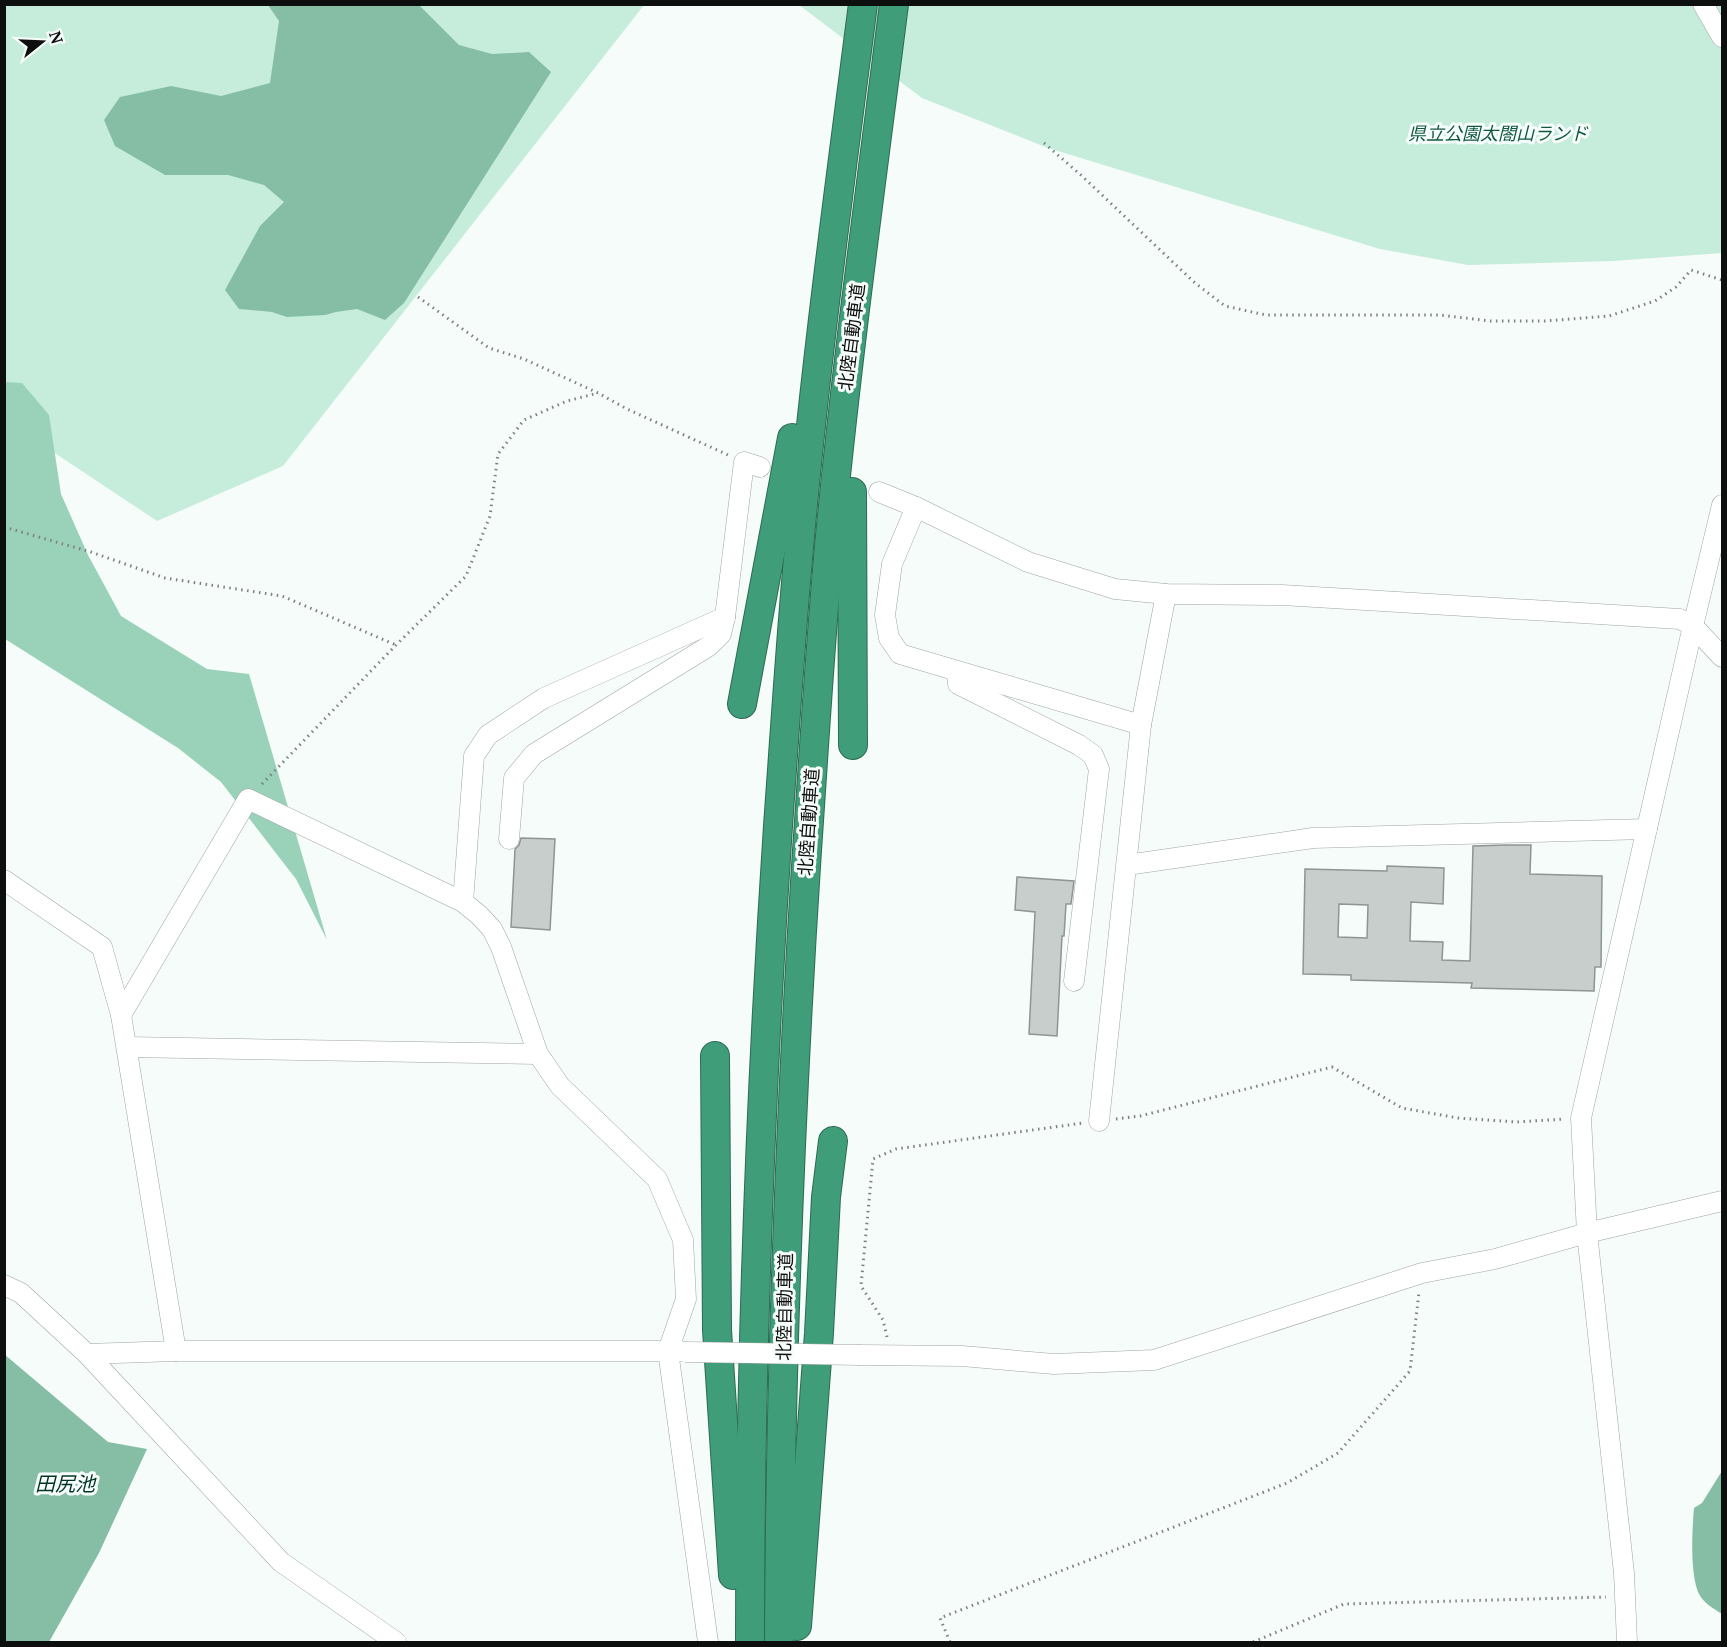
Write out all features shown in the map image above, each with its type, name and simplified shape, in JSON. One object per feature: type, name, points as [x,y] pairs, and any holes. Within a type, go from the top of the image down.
[{"type":"highway","points":[[742,704],[797,412],[845,82],[861,4]]},
{"type":"highway","name":"北陸自動車道","points":[[750,1642],[750,1500],[756,1230],[770,955],[788,680],[811,421],[861,4]]},
{"type":"highway","name":"北陸自動車道","points":[[779,1642],[787,1223],[802,923],[829,547],[841,427],[894,4]]},
{"type":"highway","points":[[853,745],[850,537],[853,443],[872,176]]},
{"type":"highway","points":[[715,1056],[717,1330],[738,1642]]},
{"type":"highway","points":[[796,1642],[826,1197],[833,1141]]},
{"type":"street","points":[[1703,4],[1722,37]]},
{"type":"street","points":[[509,839],[514,778],[534,754],[709,646],[722,633],[752,465]]},
{"type":"street","points":[[879,492],[1028,562],[1115,589],[1166,594],[1282,596],[1680,619],[1693,626],[1722,657]]},
{"type":"street","points":[[1627,1642],[1626,1596],[1587,1233],[1581,1118],[1722,505]]},
{"type":"street","points":[[915,507],[892,564],[885,615],[889,638],[900,654],[1141,726]]},
{"type":"street","points":[[1099,1121],[1141,726],[1166,594]]},
{"type":"street","points":[[463,902],[474,756],[488,735],[544,698],[725,617]]},
{"type":"street","points":[[957,672],[958,684],[1079,745],[1093,755],[1098,769],[1074,981]]},
{"type":"street","points":[[121,1015],[248,799],[463,902],[492,929],[501,947],[537,1054],[560,1086],[657,1179],[683,1240],[686,1299],[676,1351],[708,1642]]},
{"type":"street","points":[[1127,865],[1313,838],[1647,829]]},
{"type":"street","points":[[4,880],[102,947],[121,1015],[127,1047],[176,1351]]},
{"type":"street","points":[[127,1047],[537,1054]]},
{"type":"street","points":[[87,1354],[176,1351],[676,1351],[962,1356],[1054,1364],[1154,1360],[1422,1273],[1495,1258],[1587,1233],[1722,1201]]},
{"type":"street","points":[[4,1285],[21,1293],[87,1354],[281,1562],[396,1642]]},
{"type":"path","points":[[1044,143],[1202,288],[1225,306],[1266,315],[1440,315],[1490,321],[1545,321],[1609,316],[1655,301],[1676,287],[1691,270],[1722,280]]},
{"type":"path","points":[[418,297],[489,348],[524,359],[627,409],[752,465]]},
{"type":"path","points":[[248,799],[396,645],[466,576],[490,516],[498,454],[524,420],[567,400],[598,393]]},
{"type":"path","points":[[4,527],[91,552],[165,578],[282,596],[396,645]]},
{"type":"path","points":[[892,1355],[883,1320],[861,1286],[873,1159],[896,1149],[1140,1116],[1332,1067],[1402,1108],[1458,1118],[1517,1122],[1581,1118]]},
{"type":"path","points":[[950,1642],[940,1618],[1287,1483],[1338,1453],[1410,1371],[1422,1273]]},
{"type":"path","points":[[1253,1642],[1344,1604],[1626,1596]]},
{"type":"green space","points":[[4,5],[644,5],[283,466],[157,521],[5,420]]},
{"type":"green space","name":"県立公園太閤山ランド","points":[[799,5],[1722,5],[1722,253],[1613,261],[1468,265],[1380,249],[1048,148],[922,98]]},
{"type":"shaded area","points":[[4,382],[22,383],[49,415],[61,494],[88,555],[121,616],[207,669],[249,674],[327,940],[296,879],[221,782],[178,748],[5,639]]},
{"type":"water","points":[[268,5],[419,5],[459,45],[492,54],[529,52],[551,72],[404,303],[385,320],[357,309],[325,315],[287,317],[272,312],[239,309],[225,290],[260,226],[284,202],[264,185],[228,175],[165,175],[115,146],[104,120],[120,97],[171,86],[221,96],[270,83],[279,21]]},
{"type":"water","name":"田尻池","points":[[4,1354],[108,1442],[147,1449],[99,1553],[49,1642],[5,1642]]},
{"type":"water","points":[[1722,1471],[1722,1614],[1705,1602],[1698,1592],[1692,1551],[1694,1508],[1702,1503]]},
{"type":"building","points":[[521,838],[555,839],[550,930],[511,927],[515,849]]},
{"type":"building","points":[[1531,845],[1530,874],[1602,876],[1601,967],[1595,967],[1594,991],[1471,988],[1472,983],[1351,980],[1351,975],[1303,974],[1305,869],[1387,871],[1387,866],[1444,868],[1443,904],[1411,902],[1410,941],[1443,942],[1442,960],[1470,961],[1473,846]],"holes":[[[1339,904],[1368,905],[1367,938],[1338,937]]]},
{"type":"building","points":[[1017,877],[1074,881],[1071,904],[1066,904],[1064,936],[1062,936],[1057,1036],[1029,1034],[1035,912],[1015,910]]}]
